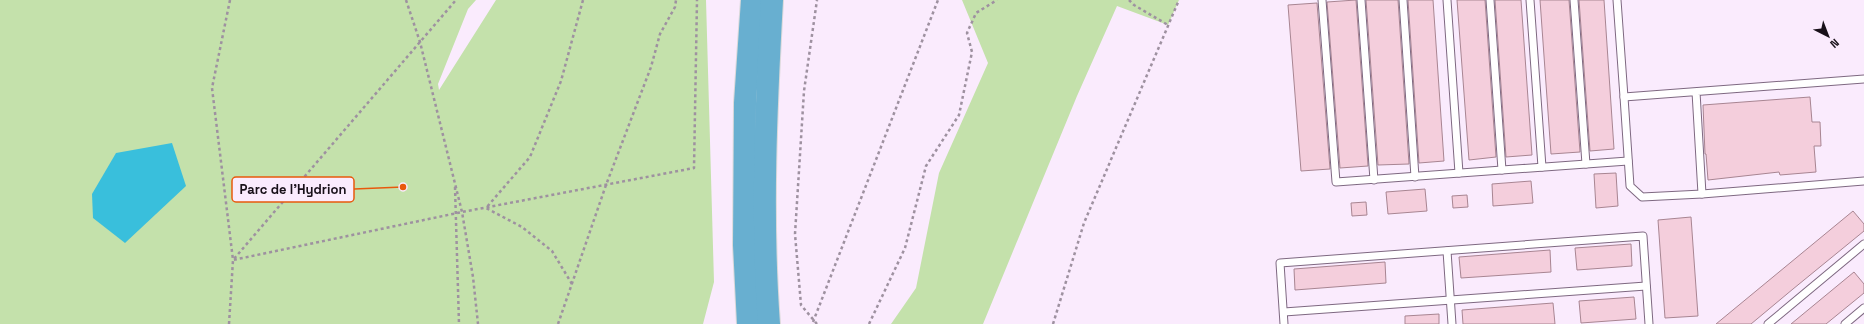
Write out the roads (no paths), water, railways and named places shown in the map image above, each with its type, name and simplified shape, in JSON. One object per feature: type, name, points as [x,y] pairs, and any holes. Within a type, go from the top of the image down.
[{"type":"highway","points":[[747,319],[744,245],[745,103],[752,0]]},
{"type":"highway","points":[[769,324],[764,188],[766,109],[772,0]]},
{"type":"lane","points":[[1322,0],[1336,182],[1628,161]]},
{"type":"lane","points":[[1361,0],[1374,180]]},
{"type":"lane","points":[[1403,0],[1415,176]]},
{"type":"lane","points":[[1447,0],[1459,173]]},
{"type":"lane","points":[[1490,0],[1502,170]]},
{"type":"lane","points":[[1530,0],[1542,167]]},
{"type":"lane","points":[[1574,0],[1586,164]]},
{"type":"lane","points":[[1617,0],[1630,186],[1642,197],[1702,194],[1864,181]]},
{"type":"lane","points":[[1624,97],[1864,79]]},
{"type":"lane","points":[[1696,92],[1702,194]]},
{"type":"lane","points":[[1284,324],[1280,263],[1642,236],[1649,324]]},
{"type":"lane","points":[[1768,324],[1864,244]]},
{"type":"lane","points":[[1447,251],[1452,324]]},
{"type":"lane","points":[[1284,312],[1646,286]]},
{"type":"lane","points":[[1845,324],[1864,308]]},
{"type":"water","points":[[172,143],[186,186],[125,243],[93,218],[92,194],[116,153]]},
{"type":"place","name":"Parc de l'Hydrion","points":[[403,187]]}]
